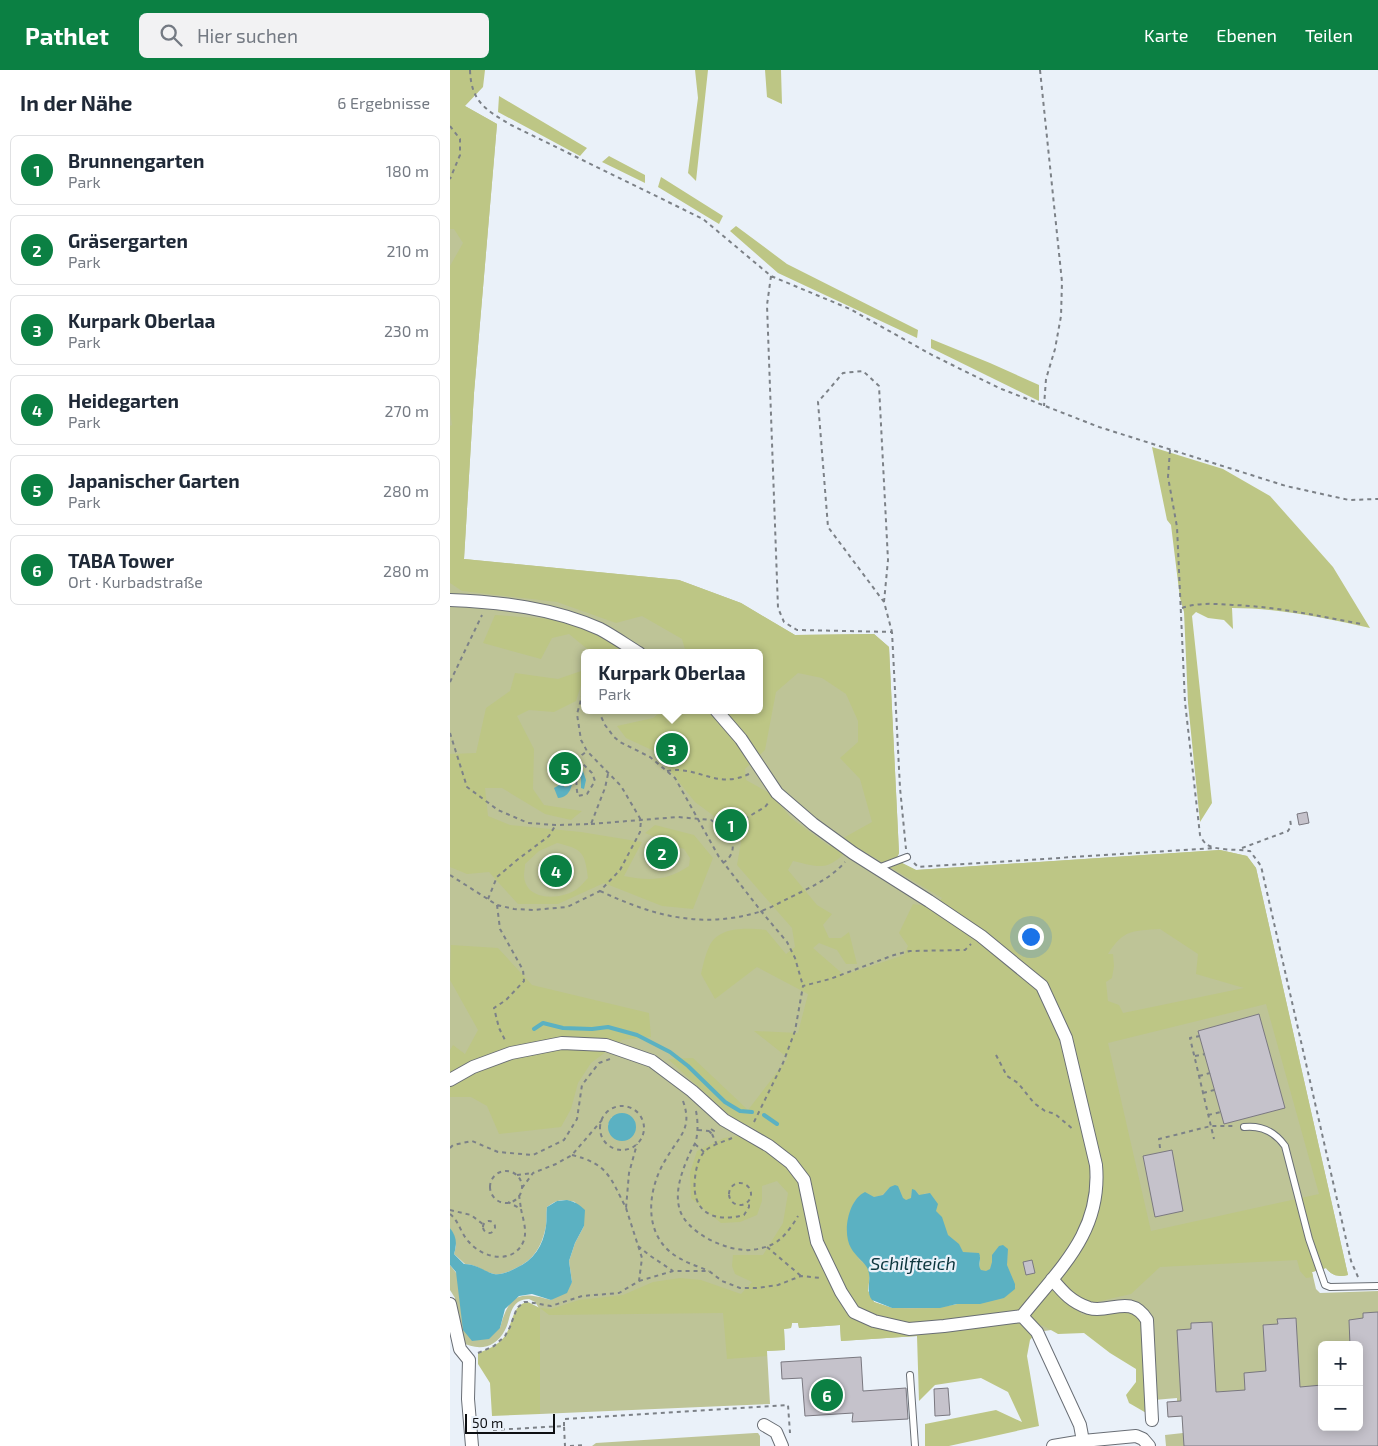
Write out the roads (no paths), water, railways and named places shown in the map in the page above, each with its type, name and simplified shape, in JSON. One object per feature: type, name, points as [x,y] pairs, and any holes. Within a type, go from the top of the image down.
[{"type":"street","points":[[450,600],[490,602],[546,611],[599,629],[632,649]]},
{"type":"street","points":[[450,1080],[473,1067],[511,1053],[562,1043],[606,1045],[652,1061],[687,1095],[791,1163],[804,1180],[817,1242],[841,1292],[854,1312],[874,1321],[909,1329],[1022,1316],[1073,1255],[1092,1216],[1098,1179],[1095,1159],[1066,1038],[1042,986],[981,936],[853,853],[813,824],[777,793],[741,739],[719,714]]},
{"type":"street","points":[[1052,1278],[1068,1298],[1090,1308],[1134,1307],[1142,1312],[1147,1320],[1152,1420]]},
{"type":"street","points":[[450,1304],[460,1349],[474,1357],[468,1399],[472,1446]]},
{"type":"street","points":[[1022,1316],[1037,1332],[1080,1424],[1083,1441]]},
{"type":"street","points":[[764,1426],[776,1432],[786,1442]]},
{"type":"street","points":[[1053,1446],[1136,1436],[1143,1439],[1149,1446]]},
{"type":"lane","points":[[876,868],[907,857]]},
{"type":"lane","points":[[1244,1127],[1251,1126],[1269,1130],[1286,1146],[1309,1239],[1325,1285],[1330,1287],[1378,1286]]},
{"type":"lane","points":[[910,1375],[915,1446]]},
{"type":"water","points":[[578,770],[583,771],[586,780],[584,789],[581,788],[581,778],[575,776],[566,796],[558,798],[554,788],[561,784],[565,787],[569,786],[570,775]]},
{"type":"water","points":[[622,1113],[632,1117],[636,1127],[632,1137],[622,1141],[612,1137],[608,1127],[612,1117]]},
{"type":"water","name":"Schilfteich","points":[[898,1186],[903,1198],[906,1200],[911,1198],[912,1189],[919,1195],[930,1193],[938,1204],[936,1211],[942,1217],[948,1235],[959,1244],[963,1252],[979,1253],[979,1266],[981,1270],[986,1271],[990,1269],[992,1255],[999,1246],[1003,1245],[1008,1249],[1007,1265],[1015,1284],[1015,1289],[1004,1298],[980,1304],[957,1304],[940,1308],[892,1308],[872,1300],[869,1293],[868,1270],[848,1242],[848,1217],[854,1202],[859,1196],[865,1192],[874,1197],[883,1195],[890,1187]]},
{"type":"water","points":[[567,1200],[581,1206],[585,1210],[584,1226],[575,1243],[569,1261],[572,1282],[567,1293],[551,1300],[532,1294],[519,1296],[505,1309],[500,1328],[489,1339],[472,1341],[463,1330],[456,1272],[450,1265],[450,1228],[456,1241],[454,1254],[464,1264],[473,1265],[494,1274],[502,1274],[522,1265],[537,1252],[545,1233],[547,1207],[557,1201]]},
{"type":"waterway","points":[[534,1029],[543,1023],[563,1028],[592,1029],[608,1027],[637,1035],[670,1052],[688,1066],[725,1102],[740,1111],[752,1112]]},
{"type":"waterway","points":[[764,1115],[777,1124]]},
{"type":"place","name":"Kurpark Oberlaa","points":[[672,749]]},
{"type":"place","name":"Japanischer Garten","points":[[565,768]]},
{"type":"place","name":"Brunnengarten","points":[[731,825]]},
{"type":"place","name":"Gräsergarten","points":[[662,853]]},
{"type":"place","name":"Heidegarten","points":[[556,871]]},
{"type":"place","name":"TABA Tower","points":[[827,1395]]}]
